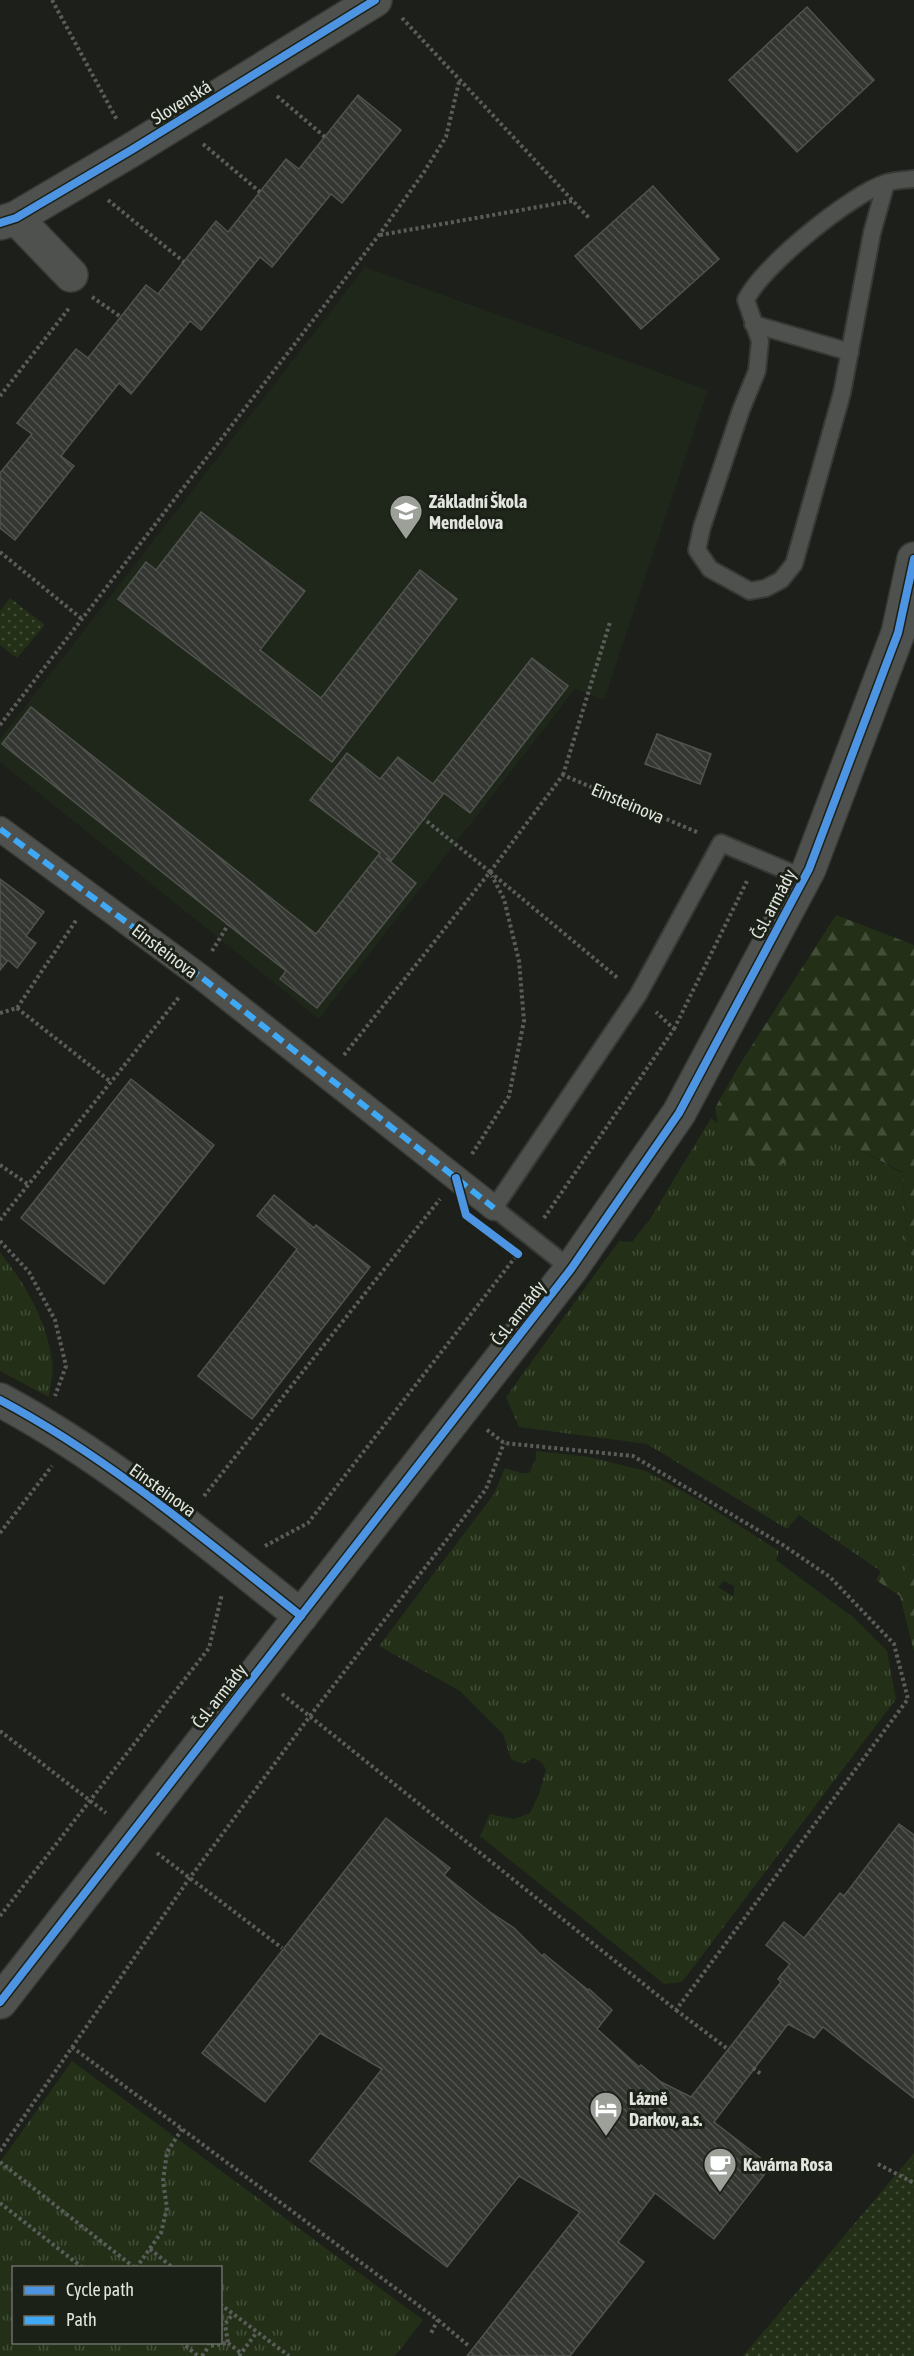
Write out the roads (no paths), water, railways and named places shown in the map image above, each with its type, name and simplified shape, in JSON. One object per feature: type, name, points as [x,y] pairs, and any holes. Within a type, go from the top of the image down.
[{"type":"street","name":"Slovenská","points":[[74,287],[8,221],[387,8]]},
{"type":"street","name":"Čsl. armády","points":[[0,2002],[571,1269],[679,1113],[804,878],[898,633],[914,559]]},
{"type":"street","name":"Einsteinova","points":[[0,828],[196,975],[494,1208]]},
{"type":"street","name":"Einsteinova","points":[[0,1400],[39,1421],[183,1522],[301,1616]]},
{"type":"lane","points":[[886,183],[872,233],[842,393],[794,564],[781,580],[766,588],[750,591],[710,569],[697,550],[702,527],[741,410],[757,371],[760,341],[746,300],[751,289],[768,271],[828,218],[856,199],[886,183],[914,179]]},
{"type":"lane","points":[[753,324],[850,352]]},
{"type":"lane","points":[[494,1208],[638,995],[721,843],[804,878]]},
{"type":"lane","name":"Einsteinova","points":[[494,1208],[571,1269]]},
{"type":"place","name":"Základní Škola Mendelova","points":[[406,540]]},
{"type":"place","name":"Lázně Darkov, a.s.","points":[[606,2137]]},
{"type":"place","name":"Kavárna Rosa","points":[[720,2193]]}]
